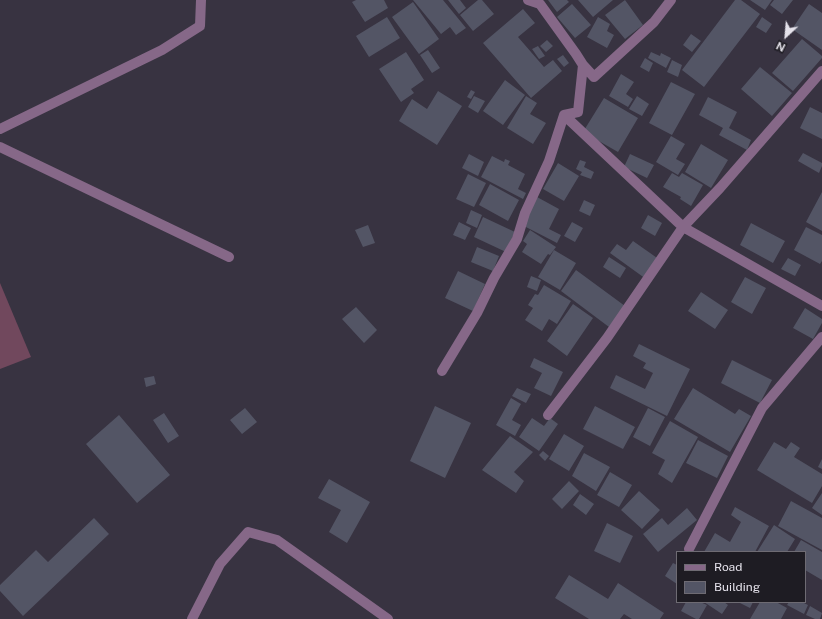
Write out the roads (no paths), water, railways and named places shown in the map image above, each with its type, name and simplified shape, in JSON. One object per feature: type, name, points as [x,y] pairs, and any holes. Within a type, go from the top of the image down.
[{"type":"street","points":[[0,129],[162,50],[200,26],[201,0]]},
{"type":"street","points":[[528,0],[540,4],[583,65],[594,77],[654,22],[671,0]]},
{"type":"street","points":[[564,116],[578,112],[583,65]]},
{"type":"street","points":[[548,415],[607,338],[683,227],[720,188],[822,71]]},
{"type":"street","points":[[564,116],[683,227],[822,306]]},
{"type":"street","points":[[442,371],[477,313],[494,278],[517,238],[524,213],[549,161],[564,116]]},
{"type":"street","points":[[0,147],[228,257]]},
{"type":"street","points":[[689,549],[762,408],[822,337]]},
{"type":"street","points":[[192,619],[220,564],[248,532],[277,540],[388,619]]}]
